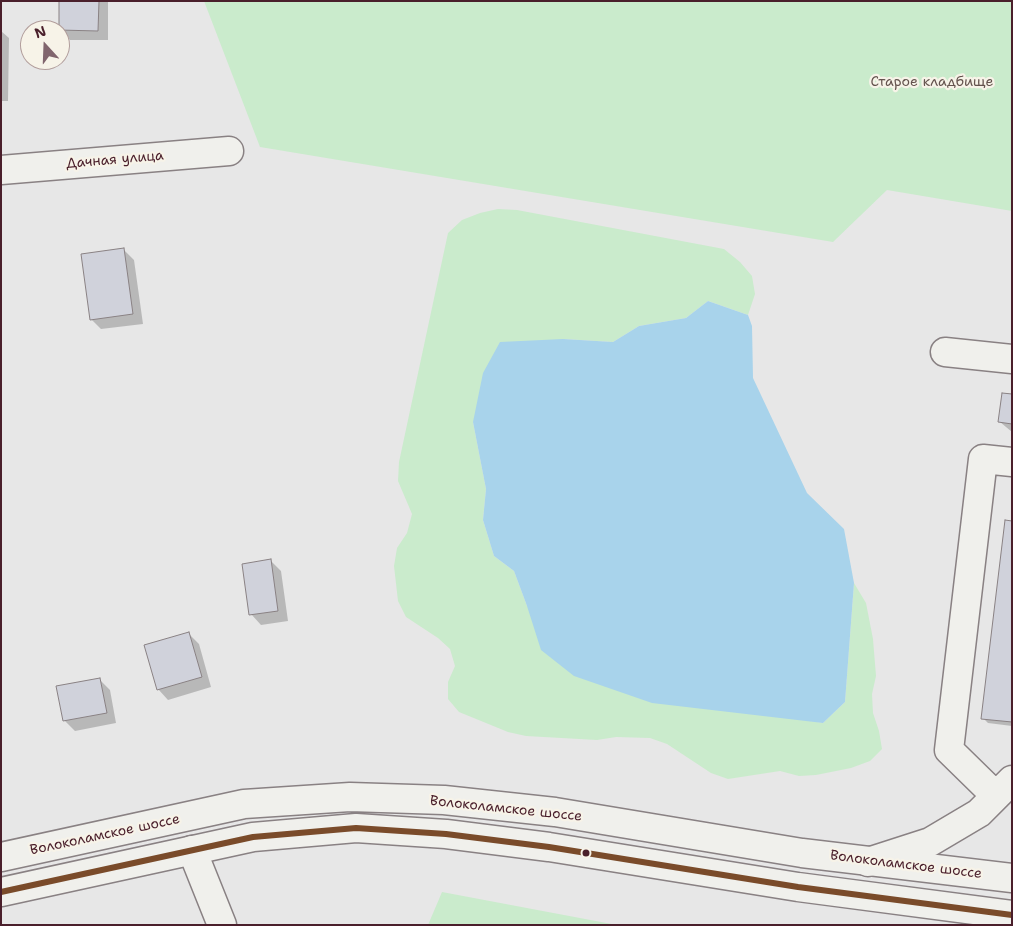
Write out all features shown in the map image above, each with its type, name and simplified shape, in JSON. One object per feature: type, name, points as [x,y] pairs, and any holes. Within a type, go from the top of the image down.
[{"type":"main road","name":"Дачная улица","points":[[1,170],[229,151]]},
{"type":"main road","points":[[946,352],[1012,359]]},
{"type":"main road","points":[[868,862],[930,842],[979,813],[1004,788],[949,750],[983,459],[1012,462]]},
{"type":"main road","name":"Волоколамское шоссе","points":[[1,858],[244,804],[350,797],[444,800],[555,812],[802,853],[1012,878]]},
{"type":"main road","points":[[1,892],[253,837],[356,828],[446,834],[549,847],[798,887],[1012,915]]},
{"type":"main road","points":[[192,850],[222,925]]},
{"type":"green space","name":"Старое кладбище","points":[[204,1],[1012,1],[1012,211],[887,190],[833,242],[260,147]]},
{"type":"green space","points":[[498,209],[517,210],[724,249],[740,262],[752,276],[755,294],[748,315],[708,301],[686,318],[639,326],[613,342],[563,339],[473,422],[486,489],[483,520],[494,556],[514,571],[527,606],[793,718],[823,723],[845,702],[854,583],[866,603],[873,639],[876,676],[872,694],[873,713],[882,749],[870,761],[851,768],[816,775],[799,776],[780,771],[728,779],[711,773],[667,744],[650,738],[616,737],[597,740],[526,736],[508,732],[459,712],[448,699],[448,682],[455,666],[450,649],[438,638],[406,617],[398,601],[394,566],[397,548],[407,533],[412,514],[398,481],[399,462],[448,233],[462,220]]},
{"type":"green space","points":[[442,892],[617,925],[428,925]]},
{"type":"water","points":[[708,301],[748,315],[752,326],[753,378],[807,493],[844,529],[854,583],[845,702],[823,723],[652,703],[574,676],[541,650],[514,571],[494,556],[483,520],[486,489],[473,422],[483,373],[500,342],[563,339],[613,342],[639,326],[686,318]]},
{"type":"building","points":[[59,1],[99,1],[98,31],[70,30],[70,20],[59,20]]},
{"type":"building","points":[[124,248],[133,314],[90,320],[81,254]]},
{"type":"building","points":[[1002,393],[1012,394],[1012,424],[998,422]]},
{"type":"building","points":[[1005,520],[1012,521],[1012,722],[981,719]]},
{"type":"building","points":[[271,559],[278,611],[249,615],[242,564]]},
{"type":"building","points":[[189,632],[202,677],[157,690],[144,645]]},
{"type":"building","points":[[100,678],[107,713],[63,721],[56,686]]},
{"type":"transit line","points":[[1,892],[253,837],[356,828],[446,834],[549,847],[798,887],[1012,915]]}]
